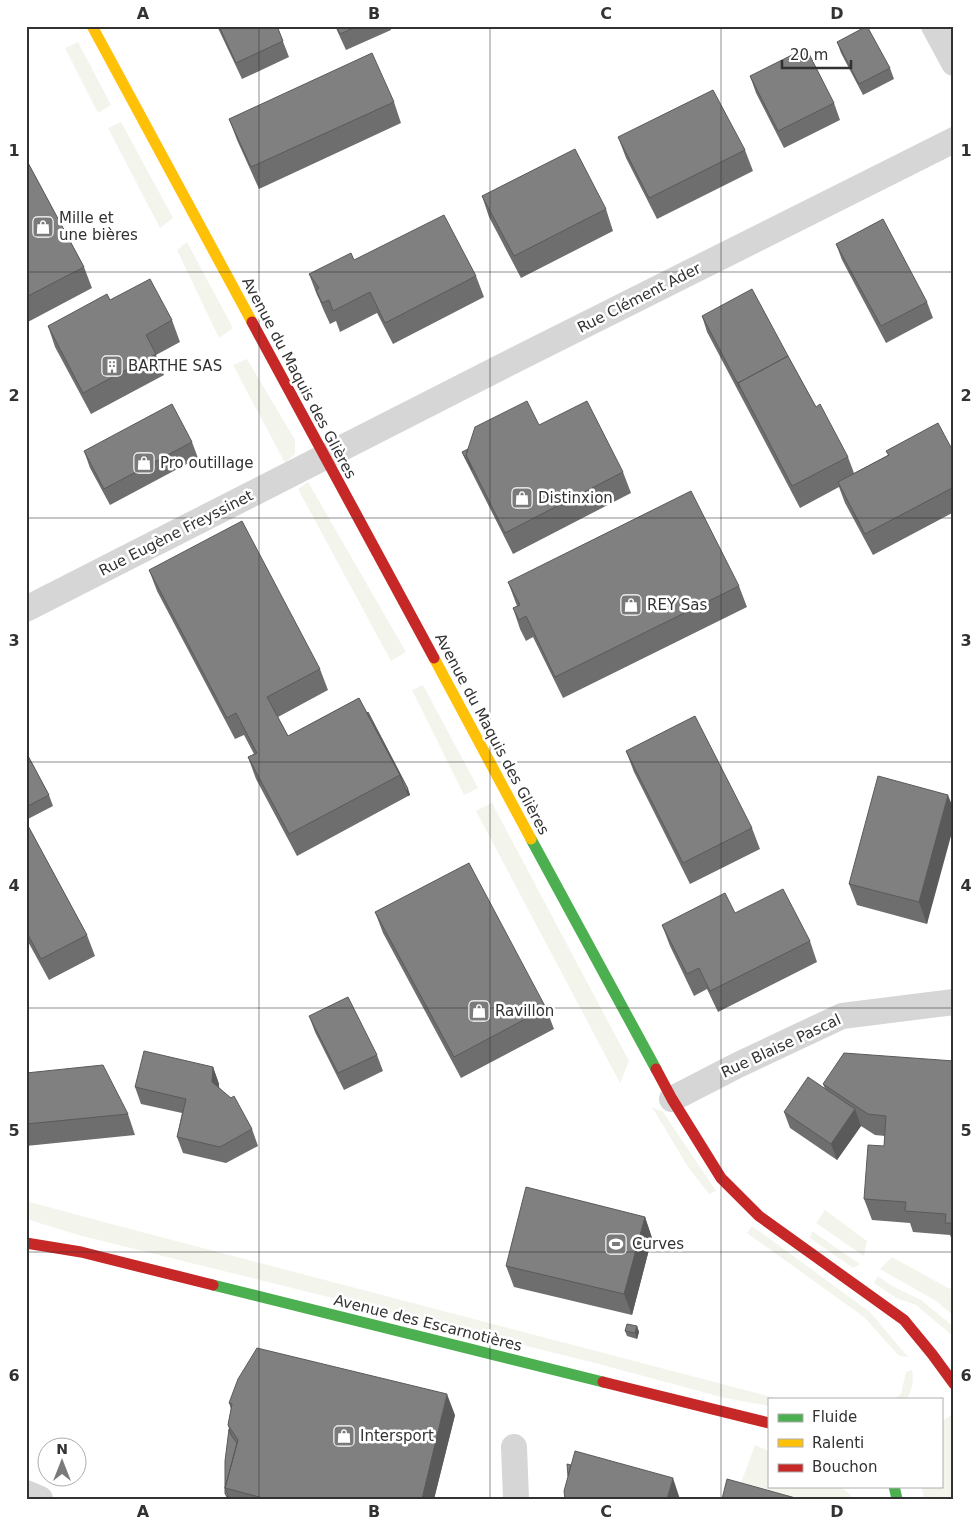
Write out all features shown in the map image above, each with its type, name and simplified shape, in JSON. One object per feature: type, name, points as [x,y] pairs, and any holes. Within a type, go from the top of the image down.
[{"type":"main road","name":"Avenue du Maquis des Glières","points":[[92,26],[672,1099],[721,1178],[759,1216],[904,1320],[954,1384]]},
{"type":"main road","name":"Avenue des Escarnotières","points":[[35,1234],[81,1252]]},
{"type":"main road","name":"Avenue des Escarnotières","points":[[26,1243],[81,1252],[768,1423]]},
{"type":"street","points":[[934,26],[954,63]]},
{"type":"street","name":"Rue Clément Ader","points":[[325,456],[954,140]]},
{"type":"street","name":"Rue Eugène Freyssinet","points":[[26,609],[325,456]]},
{"type":"street","name":"Rue Blaise Pascal","points":[[672,1099],[738,1065],[842,1016],[954,1002]]},
{"type":"street","points":[[514,1447],[516,1499]]},
{"type":"street","points":[[26,1493],[40,1499]]},
{"type":"shaded area","points":[[78,42],[111,105],[98,113],[65,48]]},
{"type":"shaded area","points":[[121,122],[173,218],[160,228],[108,128]]},
{"type":"shaded area","points":[[187,242],[233,328],[219,338],[177,250]]},
{"type":"shaded area","points":[[247,359],[295,440],[295,454],[285,463],[233,365]]},
{"type":"shaded area","points":[[308,482],[406,652],[391,661],[298,489]]},
{"type":"shaded area","points":[[423,685],[478,788],[464,795],[412,690]]},
{"type":"shaded area","points":[[492,803],[629,1061],[620,1083],[476,811]]},
{"type":"shaded area","points":[[652,1107],[663,1112],[716,1191],[709,1194],[688,1167]]},
{"type":"shaded area","points":[[26,1201],[775,1398],[768,1398],[768,1406],[725,1398],[595,1363],[82,1236],[26,1219]]},
{"type":"shaded area","points":[[825,1210],[867,1241],[864,1256],[816,1223]]},
{"type":"shaded area","points":[[752,1226],[870,1312],[908,1357],[899,1356],[864,1317],[747,1233]]},
{"type":"shaded area","points":[[812,1231],[860,1264],[853,1268],[810,1238]]},
{"type":"shaded area","points":[[892,1257],[948,1288],[954,1289],[954,1316],[936,1301],[880,1269]]},
{"type":"shaded area","points":[[878,1276],[892,1286],[921,1300],[954,1327],[954,1337],[916,1305],[896,1298],[874,1283]]},
{"type":"shaded area","points":[[912,1370],[913,1377],[910,1392],[907,1398],[895,1398],[901,1394],[906,1372]]},
{"type":"shaded area","points":[[954,1413],[954,1499],[924,1499],[921,1488],[942,1488],[942,1421]]},
{"type":"shaded area","points":[[755,1445],[768,1451],[768,1488],[843,1488],[854,1499],[735,1499]]},
{"type":"building","points":[[219,26],[277,26],[283,41],[236,63]]},
{"type":"building","points":[[336,26],[358,26],[340,34]]},
{"type":"building","points":[[867,26],[890,68],[859,84],[837,42]]},
{"type":"building","points":[[806,48],[834,103],[778,131],[750,76]]},
{"type":"building","points":[[372,53],[394,102],[251,167],[229,119]]},
{"type":"building","points":[[713,90],[745,150],[649,198],[618,137]]},
{"type":"building","points":[[575,149],[606,209],[514,256],[482,196]]},
{"type":"building","name":"Mille et une bières","points":[[26,159],[84,267],[26,297]]},
{"type":"building","points":[[444,215],[476,276],[385,323],[370,292],[333,311],[329,300],[322,303],[316,290],[319,288],[309,274],[351,253],[354,260]]},
{"type":"building","points":[[883,219],[927,302],[881,326],[836,244]]},
{"type":"building","name":"BARTHE SAS","points":[[150,279],[172,320],[146,335],[156,354],[83,393],[48,326],[107,294],[110,300]]},
{"type":"building","points":[[752,289],[788,356],[738,383],[740,388],[702,316]]},
{"type":"building","points":[[788,356],[816,407],[820,404],[848,457],[792,486],[738,383]]},
{"type":"building","points":[[527,401],[539,425],[587,401],[623,472],[505,533],[466,455],[475,427]]},
{"type":"building","points":[[172,404],[192,442],[104,489],[84,451]]},
{"type":"building","points":[[938,423],[954,453],[954,487],[865,534],[838,482],[889,455],[886,451]]},
{"type":"building","points":[[468,449],[466,455],[472,470],[462,452]]},
{"type":"building","name":"REY Sas","points":[[691,491],[739,586],[555,677],[526,616],[519,620],[513,608],[520,605],[508,582]]},
{"type":"building","points":[[242,521],[320,669],[267,697],[288,736],[359,698],[400,775],[289,834],[248,757],[257,753],[236,713],[227,718],[149,570]]},
{"type":"building","points":[[368,712],[408,789],[406,791],[400,775]]},
{"type":"building","points":[[695,716],[752,828],[683,863],[626,751]]},
{"type":"building","points":[[26,752],[49,795],[26,807]]},
{"type":"building","points":[[878,776],[948,795],[919,902],[849,884]]},
{"type":"building","points":[[26,822],[87,935],[41,959],[26,931]]},
{"type":"building","points":[[469,863],[546,1008],[454,1057],[375,912]]},
{"type":"building","points":[[783,889],[810,941],[710,991],[699,968],[687,974],[662,925],[725,893],[735,913]]},
{"type":"building","points":[[348,997],[377,1055],[338,1073],[309,1016]]},
{"type":"building","points":[[144,1051],[213,1067],[212,1082],[231,1098],[234,1096],[252,1129],[220,1147],[177,1137],[186,1099],[135,1087]]},
{"type":"building","points":[[844,1053],[954,1061],[954,1223],[945,1223],[946,1214],[905,1211],[906,1202],[864,1199],[868,1145],[884,1146],[886,1116],[868,1114],[823,1084]]},
{"type":"building","points":[[103,1065],[128,1114],[26,1124],[26,1073]]},
{"type":"building","points":[[808,1077],[855,1109],[831,1144],[784,1112]]},
{"type":"building","points":[[526,1187],[645,1217],[624,1294],[506,1266]]},
{"type":"building","points":[[627,1324],[637,1326],[635,1333],[625,1331]]},
{"type":"building","name":"Intersport","points":[[257,1348],[447,1394],[422,1499],[267,1499],[225,1488],[238,1440],[228,1425],[232,1404],[229,1403],[238,1379]]},
{"type":"building","points":[[229,1429],[237,1443],[225,1488],[225,1461]]},
{"type":"building","points":[[575,1451],[673,1478],[667,1499],[565,1499],[564,1491]]},
{"type":"building","points":[[567,1464],[571,1465],[568,1476]]},
{"type":"building","points":[[727,1479],[799,1499],[722,1499]]},
{"type":"traffic: fast","points":[[531,839],[656,1069]]},
{"type":"traffic: fast","points":[[213,1285],[603,1382]]},
{"type":"traffic: fast","points":[[894,1488],[897,1499]]},
{"type":"traffic: slow","points":[[92,26],[252,322]]},
{"type":"traffic: slow","points":[[434,658],[531,839]]},
{"type":"traffic: jam","points":[[252,322],[434,658]]},
{"type":"traffic: jam","points":[[656,1069],[672,1099],[721,1178],[759,1216],[904,1320],[954,1384]]},
{"type":"traffic: jam","points":[[26,1243],[81,1252],[213,1285]]},
{"type":"traffic: jam","points":[[603,1382],[768,1423]]},
{"type":"place","name":"Mille et une bières","points":[[43,227]]},
{"type":"place","name":"BARTHE SAS","points":[[112,366]]},
{"type":"place","name":"Pro outillage","points":[[144,463]]},
{"type":"place","name":"Distinxion","points":[[522,498]]},
{"type":"place","name":"REY Sas","points":[[631,605]]},
{"type":"place","name":"Ravillon","points":[[479,1011]]},
{"type":"place","name":"Curves","points":[[616,1244]]},
{"type":"place","name":"Intersport","points":[[344,1436]]}]
